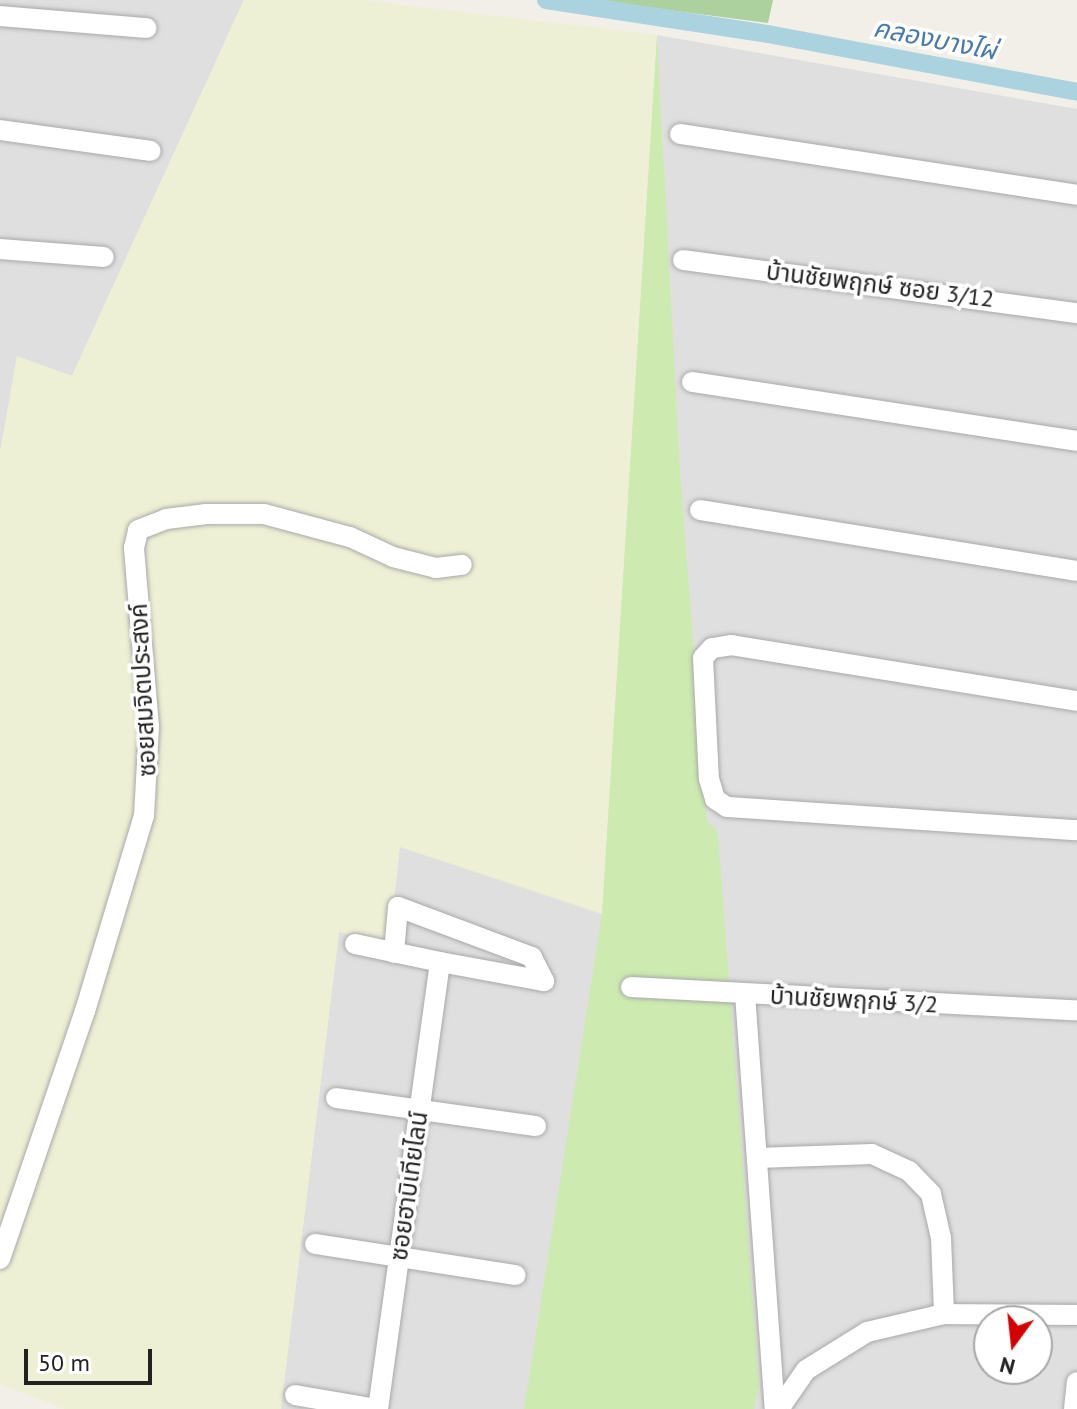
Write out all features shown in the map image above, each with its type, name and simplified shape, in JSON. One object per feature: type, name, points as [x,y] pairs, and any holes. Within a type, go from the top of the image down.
[{"type":"street","points":[[1,21],[147,28]]},
{"type":"street","points":[[0,130],[151,151]]},
{"type":"street","points":[[680,134],[1077,195]]},
{"type":"street","points":[[0,249],[104,257]]},
{"type":"street","name":"บ้านชัยพฤกษ์ ซอย 3/12","points":[[683,260],[1077,313]]},
{"type":"street","points":[[692,382],[1077,441]]},
{"type":"street","points":[[700,510],[1077,571]]},
{"type":"street","name":"ซอยสมจิตประสงค์","points":[[0,1259],[85,1011],[144,816],[149,727],[134,548],[138,530],[205,514],[264,514],[436,568],[462,565]]},
{"type":"street","points":[[1077,701],[732,645],[712,648],[703,658],[709,779],[715,799],[727,807],[1077,830]]},
{"type":"street","points":[[355,944],[394,953],[544,981],[532,957],[398,907],[394,953]]},
{"type":"street","name":"ซอยฮาบิเทียไลน์","points":[[377,1409],[440,962]]},
{"type":"street","name":"บ้านชัยพฤกษ์ 3/2","points":[[631,987],[1077,1010]]},
{"type":"street","points":[[745,994],[777,1409]]},
{"type":"street","points":[[336,1098],[536,1126]]},
{"type":"street","points":[[757,1158],[872,1154],[909,1171],[931,1194],[941,1238],[944,1314]]},
{"type":"street","points":[[315,1244],[516,1275]]},
{"type":"street","points":[[777,1409],[806,1370],[867,1332],[944,1314],[1077,1315]]},
{"type":"street","points":[[1074,1409],[1077,1382]]},
{"type":"street","points":[[295,1395],[377,1409]]},
{"type":"shaded area","points":[[0,0],[244,0],[72,376],[17,357],[0,453]]},
{"type":"shaded area","points":[[657,35],[1077,109],[1077,1409],[280,1409],[339,932],[389,945],[399,846],[602,913]]},
{"type":"green space","points":[[244,0],[363,0],[657,35],[602,914],[400,847],[389,945],[339,932],[281,1409],[65,1409],[0,1384],[0,453],[17,356],[72,376]]},
{"type":"green space","points":[[591,0],[773,0],[768,23]]},
{"type":"green space","points":[[657,35],[680,470],[707,821],[718,832],[759,1385],[754,1409],[524,1409],[602,914]]},
{"type":"waterway","name":"คลองบางไผ่","points":[[546,0],[768,34],[1077,92]]}]
